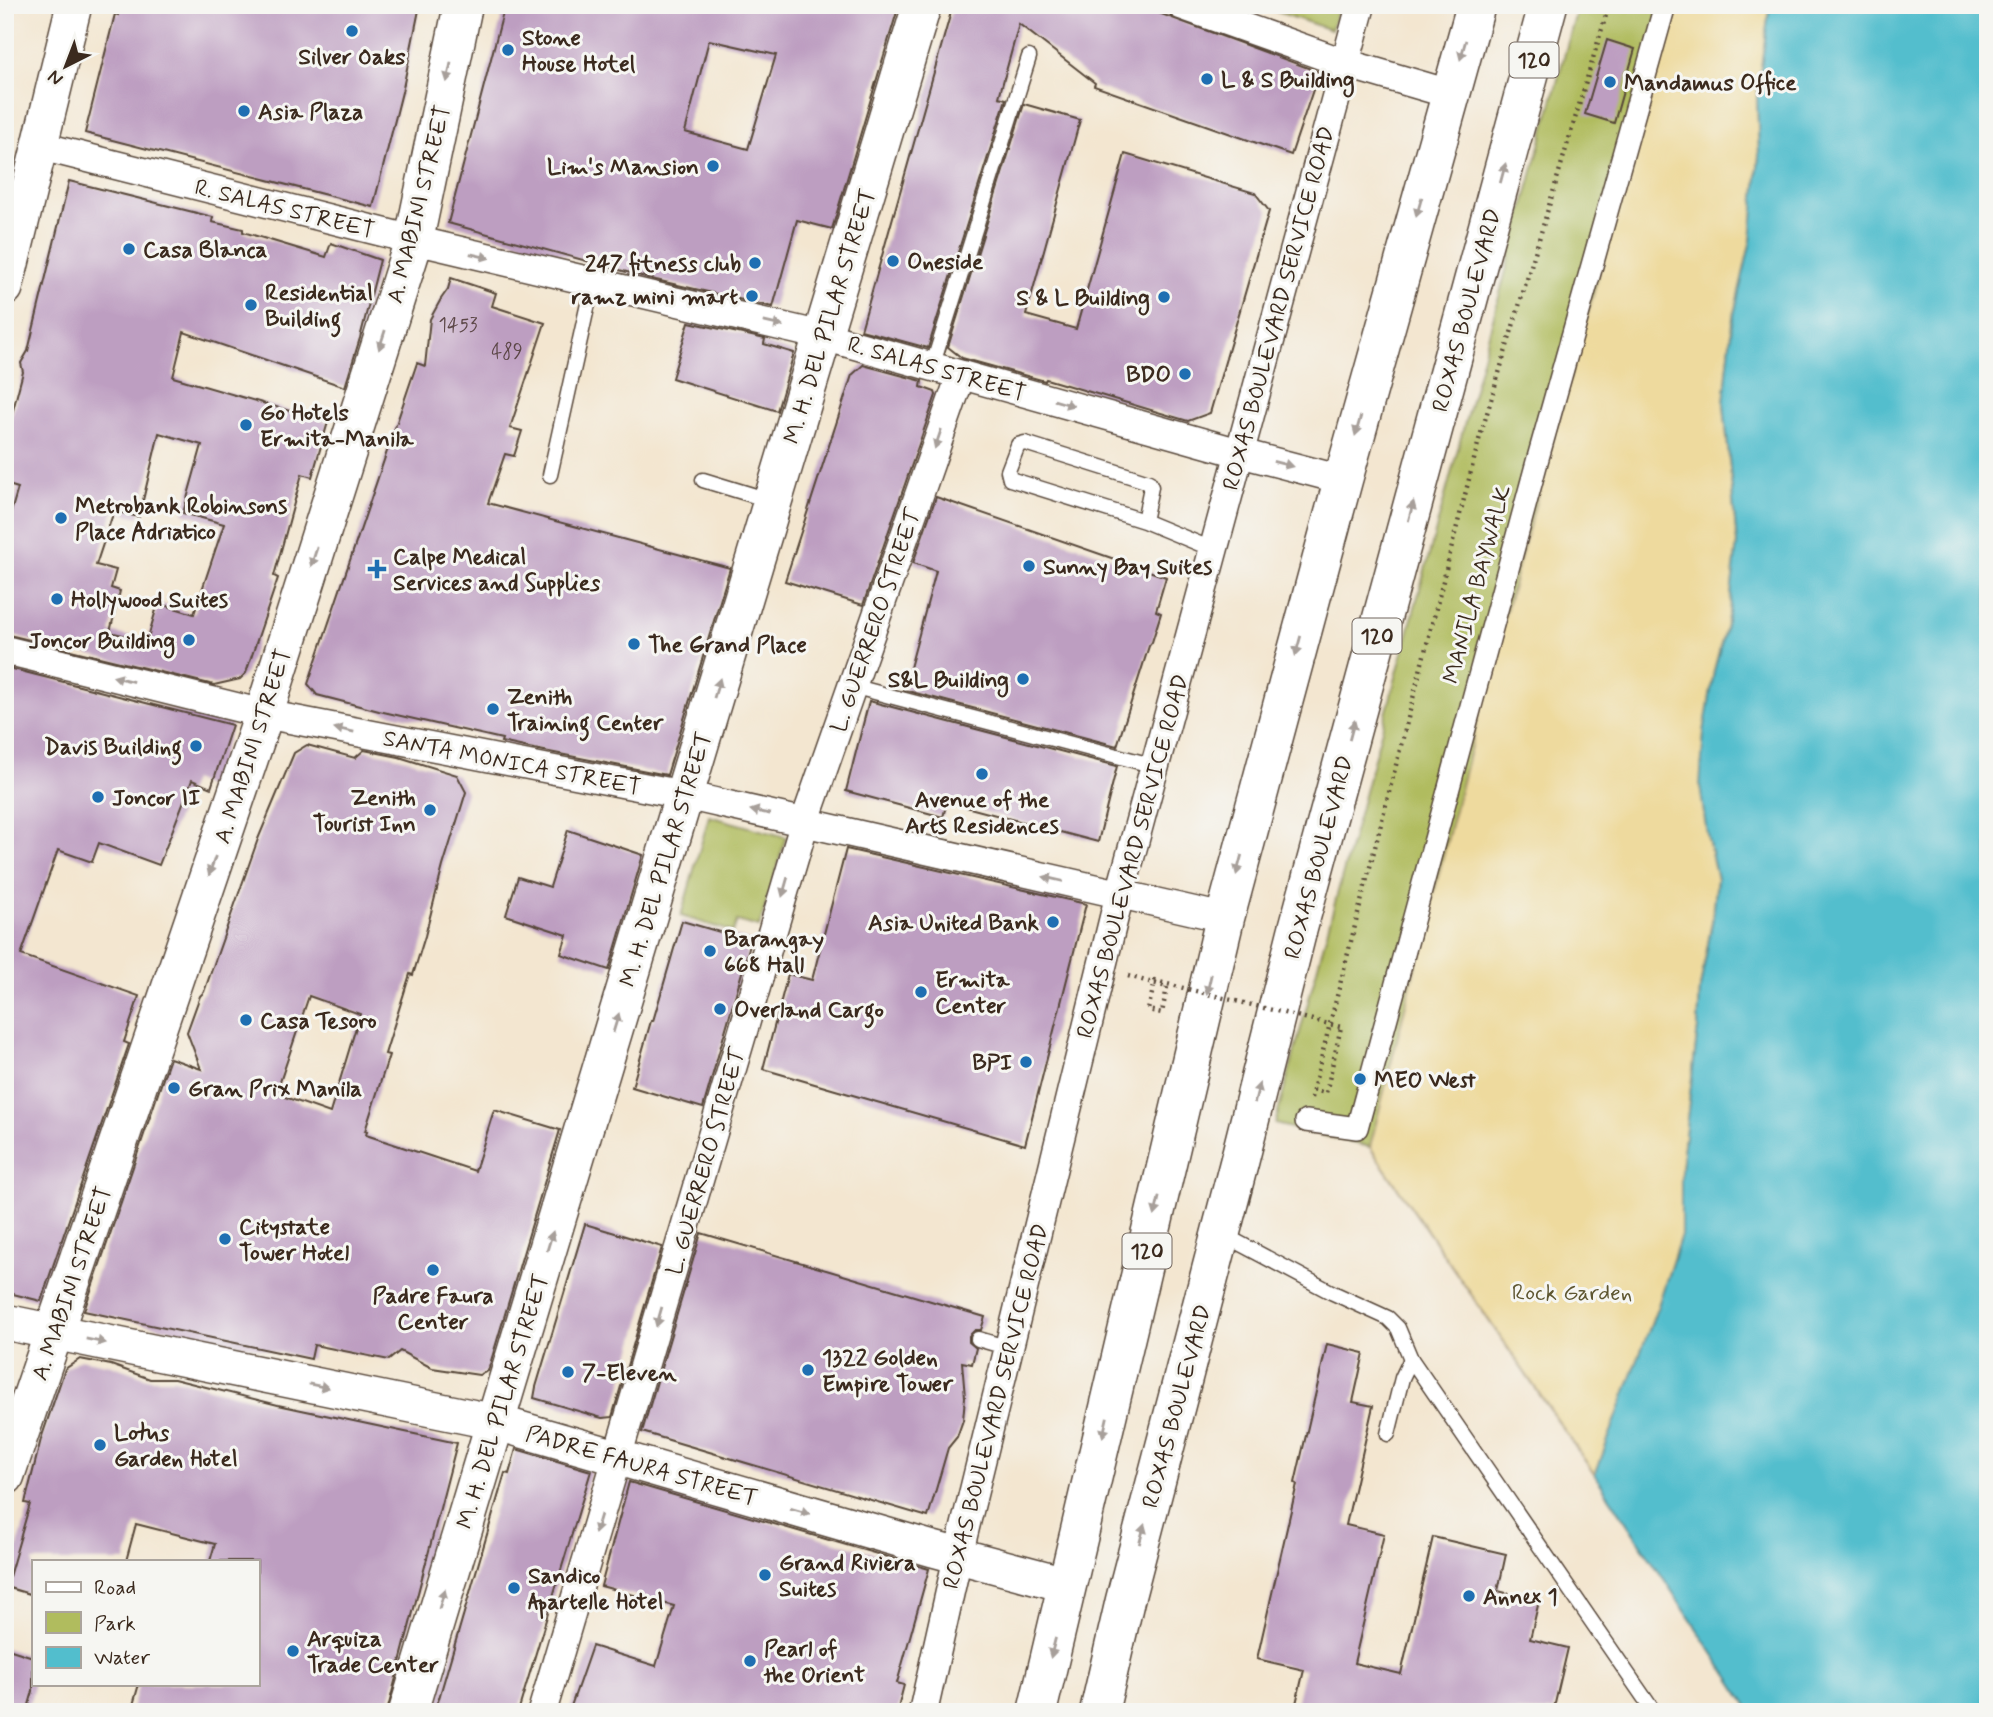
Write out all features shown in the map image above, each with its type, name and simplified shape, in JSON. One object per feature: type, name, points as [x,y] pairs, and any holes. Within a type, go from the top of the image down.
[{"type":"main road","name":"A. MABINI STREET","points":[[5,1476],[264,714],[414,240],[463,5]]},
{"type":"main road","name":"M. H. DEL PILAR STREET","points":[[408,1712],[922,5]]},
{"type":"main road","name":"120","points":[[1037,1712],[1225,918],[1343,480],[1476,5]]},
{"type":"main road","name":"ROXAS BOULEVARD","points":[[1099,1712],[1125,1600],[1297,932],[1548,5]]},
{"type":"street","points":[[5,288],[74,5]]},
{"type":"street","points":[[1181,5],[1344,63],[1450,94]]},
{"type":"street","name":"ROXAS BOULEVARD SERVICE ROAD","points":[[923,1712],[958,1556],[1120,894],[1361,5]]},
{"type":"street","name":"MANILA BAYWALK","points":[[1306,1121],[1357,1128],[1530,485],[1665,5]]},
{"type":"street","name":"R. SALAS STREET","points":[[40,146],[414,240],[823,336],[1343,480]]},
{"type":"street","name":"L. GUERRERO STREET","points":[[542,1712],[805,821],[961,375]]},
{"type":"street","name":"SANTA MONICA STREET","points":[[5,650],[264,714],[684,795],[1225,918]]},
{"type":"street","name":"PADRE FAURA STREET","points":[[5,1322],[495,1422],[958,1556],[1069,1585]]},
{"type":"lane","points":[[932,367],[1030,57]]},
{"type":"lane","points":[[550,475],[594,283]]},
{"type":"lane","points":[[1144,521],[1152,487],[1149,482],[1025,443],[1018,445],[1008,471],[1010,479],[1144,521],[1212,549]]},
{"type":"lane","points":[[703,480],[773,501]]},
{"type":"lane","points":[[852,686],[1155,766]]},
{"type":"lane","points":[[1221,1234],[1331,1292],[1388,1318],[1398,1328],[1411,1359],[1654,1712]]},
{"type":"lane","points":[[978,1339],[1009,1348]]},
{"type":"lane","points":[[1388,1434],[1402,1378],[1411,1359]]},
{"type":"path","points":[[1398,5],[1406,8]]},
{"type":"path","points":[[1306,1121],[1479,440],[1609,5]]},
{"type":"path","points":[[1102,968],[1167,987],[1161,1013],[1148,1010],[1155,981],[1341,1027],[1326,1093],[1313,1090]]},
{"type":"green space","points":[[1257,5],[1340,5],[1331,30]]},
{"type":"green space","name":"Rock Garden","points":[[1578,5],[1673,5],[1658,1306],[1595,1475],[1370,1147],[1275,1124]]},
{"type":"green space","points":[[709,816],[786,837],[759,927],[737,921],[733,932],[681,916]]},
{"type":"sand","points":[[1673,5],[1770,5],[1757,95],[1759,156],[1751,240],[1732,323],[1724,404],[1737,543],[1729,613],[1714,671],[1707,834],[1717,879],[1700,988],[1698,1028],[1681,1169],[1681,1235],[1658,1306],[1595,1475],[1370,1147],[1497,643]]},
{"type":"water","points":[[1770,5],[1988,5],[1988,1712],[1752,1712],[1595,1475],[1658,1306],[1681,1235],[1681,1169],[1698,1028],[1700,988],[1717,879],[1700,786],[1704,732],[1714,671],[1729,613],[1737,543],[1724,404],[1732,323],[1751,240],[1759,156],[1757,95]]},
{"type":"building","name":"Asia Plaza","points":[[121,5],[420,5],[403,88],[373,207],[85,133],[115,14],[118,15]]},
{"type":"building","points":[[505,5],[899,5],[832,229],[797,220],[773,307],[656,280],[448,223]],"holes":[[[709,40],[776,55],[748,149],[685,132]]]},
{"type":"building","points":[[953,5],[1137,5],[1319,72],[1291,155],[1094,86],[1095,83],[1019,24],[999,97],[1006,99],[928,348],[861,330]]},
{"type":"building","name":"Mandamus Office","points":[[1607,40],[1635,49],[1614,123],[1585,114]]},
{"type":"building","name":"S & L Building","points":[[1024,104],[1080,120],[1026,315],[1076,329],[1125,154],[1255,193],[1269,211],[1210,413],[1188,421],[1046,379],[1045,381],[962,358],[948,347]]},
{"type":"building","points":[[69,181],[213,217],[212,222],[243,229],[243,232],[326,257],[331,243],[380,260],[345,387],[184,332],[173,377],[328,422],[312,477],[302,474],[274,576],[278,578],[246,673],[240,679],[214,685],[5,634],[5,533],[18,488],[5,484],[5,435],[23,372],[21,363],[28,351]],"holes":[[[159,433],[202,445],[183,513],[224,524],[194,614],[158,603],[147,641],[110,632],[120,591],[111,588],[116,570],[96,565],[114,511],[139,517]]]},
{"type":"building","points":[[451,278],[496,293],[492,306],[545,323],[510,428],[522,431],[514,456],[505,454],[488,503],[730,568],[667,775],[501,742],[502,739],[317,695],[308,684],[417,363],[425,366],[430,319],[448,289]]},
{"type":"building","points":[[689,322],[765,339],[764,344],[794,353],[777,411],[672,378]]},
{"type":"building","points":[[863,365],[922,381],[921,387],[935,392],[936,395],[863,605],[785,581],[852,375]]},
{"type":"building","points":[[936,497],[1166,577],[1156,611],[1161,613],[1117,746],[904,690],[936,571],[913,563]]},
{"type":"building","points":[[5,667],[232,725],[211,788],[192,780],[159,865],[99,843],[92,862],[58,850],[21,955],[139,996],[124,1042],[129,1044],[41,1301],[5,1292]]},
{"type":"building","name":"Avenue of the Arts Residences","points":[[869,701],[1117,766],[1098,842],[947,802],[943,817],[846,791]]},
{"type":"building","points":[[307,745],[355,758],[364,750],[399,757],[457,775],[466,792],[413,975],[410,974],[385,1054],[389,1055],[365,1131],[366,1135],[475,1171],[494,1110],[560,1130],[488,1371],[479,1375],[432,1368],[400,1351],[389,1360],[314,1345],[311,1359],[84,1311],[170,1058],[201,1069],[187,1032],[200,996],[204,992],[258,839],[294,753]],"holes":[[[309,996],[360,1014],[330,1113],[276,1094]]]},
{"type":"building","points":[[568,830],[643,855],[609,970],[561,954],[567,935],[506,915],[518,877],[550,887]]},
{"type":"building","name":"Ermita Center","points":[[846,849],[1086,904],[1025,1145],[763,1069],[788,974],[812,980]]},
{"type":"building","points":[[682,921],[751,941],[703,1108],[632,1087]]},
{"type":"building","points":[[585,1224],[662,1247],[612,1417],[602,1418],[534,1398]]},
{"type":"building","name":"1322 Golden Empire Tower","points":[[701,1233],[985,1317],[981,1330],[975,1330],[969,1336],[969,1342],[976,1348],[972,1364],[962,1362],[965,1397],[963,1420],[957,1437],[948,1448],[928,1517],[642,1432]]},
{"type":"building","name":"Annex 1","points":[[1327,1344],[1364,1353],[1353,1402],[1373,1406],[1346,1525],[1384,1534],[1354,1663],[1401,1674],[1433,1537],[1506,1554],[1498,1591],[1539,1601],[1530,1639],[1568,1648],[1553,1712],[1294,1712],[1304,1670],[1257,1659]]},
{"type":"building","points":[[80,1359],[111,1365],[150,1379],[174,1379],[278,1405],[457,1443],[387,1712],[131,1712],[138,1686],[259,1686],[259,1560],[210,1560],[215,1544],[136,1524],[126,1560],[32,1560],[32,1595],[6,1587],[30,1504],[25,1503],[41,1439],[65,1369]]},
{"type":"building","points":[[516,1449],[591,1471],[518,1712],[435,1712],[505,1473],[509,1474]]},
{"type":"building","points":[[629,1482],[929,1569],[897,1683],[904,1685],[897,1712],[569,1712],[592,1646],[656,1666],[674,1606],[601,1586]]},
{"type":"building","points":[[5,1648],[32,1657],[33,1691],[27,1712],[5,1712]]},
{"type":"place","name":"Silver Oaks","points":[[352,31]]},
{"type":"place","name":"Stone House Hotel","points":[[508,50]]},
{"type":"place","name":"L & S Building","points":[[1207,79]]},
{"type":"place","name":"Mandamus Office","points":[[1610,82]]},
{"type":"place","name":"Asia Plaza","points":[[244,111]]},
{"type":"place","name":"Lim's Mansion","points":[[713,166]]},
{"type":"place","name":"Casa Blanca","points":[[129,249]]},
{"type":"place","name":"Oneside","points":[[893,261]]},
{"type":"place","name":"247 fitness club","points":[[755,263]]},
{"type":"place","name":"ramz mini mart","points":[[752,296]]},
{"type":"place","name":"S & L Building","points":[[1164,297]]},
{"type":"place","name":"Residential Building","points":[[251,305]]},
{"type":"place","name":"BDO","points":[[1185,374]]},
{"type":"place","name":"Go Hotels Ermita-Manila","points":[[246,425]]},
{"type":"place","name":"Metrobank Robinsons Place Adriatico","points":[[61,518]]},
{"type":"place","name":"Sunny Bay Suites","points":[[1029,566]]},
{"type":"place","name":"Calpe Medical Services and Supplies","points":[[377,569]]},
{"type":"place","name":"Hollywood Suites","points":[[57,599]]},
{"type":"place","name":"Joncor Building","points":[[189,640]]},
{"type":"place","name":"The Grand Place","points":[[634,644]]},
{"type":"place","name":"S&L Building","points":[[1023,679]]},
{"type":"place","name":"Zenith Training Center","points":[[493,709]]},
{"type":"place","name":"Davis Building","points":[[196,746]]},
{"type":"place","name":"Avenue of the Arts Residences","points":[[982,774]]},
{"type":"place","name":"Joncor II","points":[[98,797]]},
{"type":"place","name":"Zenith Tourist Inn","points":[[430,810]]},
{"type":"place","name":"Asia United Bank","points":[[1053,922]]},
{"type":"place","name":"Barangay 668 Hall","points":[[710,951]]},
{"type":"place","name":"Ermita Center","points":[[921,992]]},
{"type":"place","name":"Overland Cargo","points":[[720,1009]]},
{"type":"place","name":"Casa Tesoro","points":[[246,1020]]},
{"type":"place","name":"BPI","points":[[1026,1062]]},
{"type":"place","name":"MEO West","points":[[1360,1079]]},
{"type":"place","name":"Gran Prix Manila","points":[[174,1088]]},
{"type":"place","name":"Citystate Tower Hotel","points":[[225,1239]]},
{"type":"place","name":"Padre Faura Center","points":[[433,1270]]},
{"type":"place","name":"1322 Golden Empire Tower","points":[[808,1370]]},
{"type":"place","name":"7-Eleven","points":[[568,1372]]},
{"type":"place","name":"Lotus Garden Hotel","points":[[100,1445]]},
{"type":"place","name":"Grand Riviera Suites","points":[[765,1575]]},
{"type":"place","name":"Sandico Apartelle Hotel","points":[[514,1588]]},
{"type":"place","name":"Annex 1","points":[[1469,1596]]},
{"type":"place","name":"Arquiza Trade Center","points":[[293,1651]]},
{"type":"place","name":"Pearl of the Orient","points":[[750,1661]]}]
